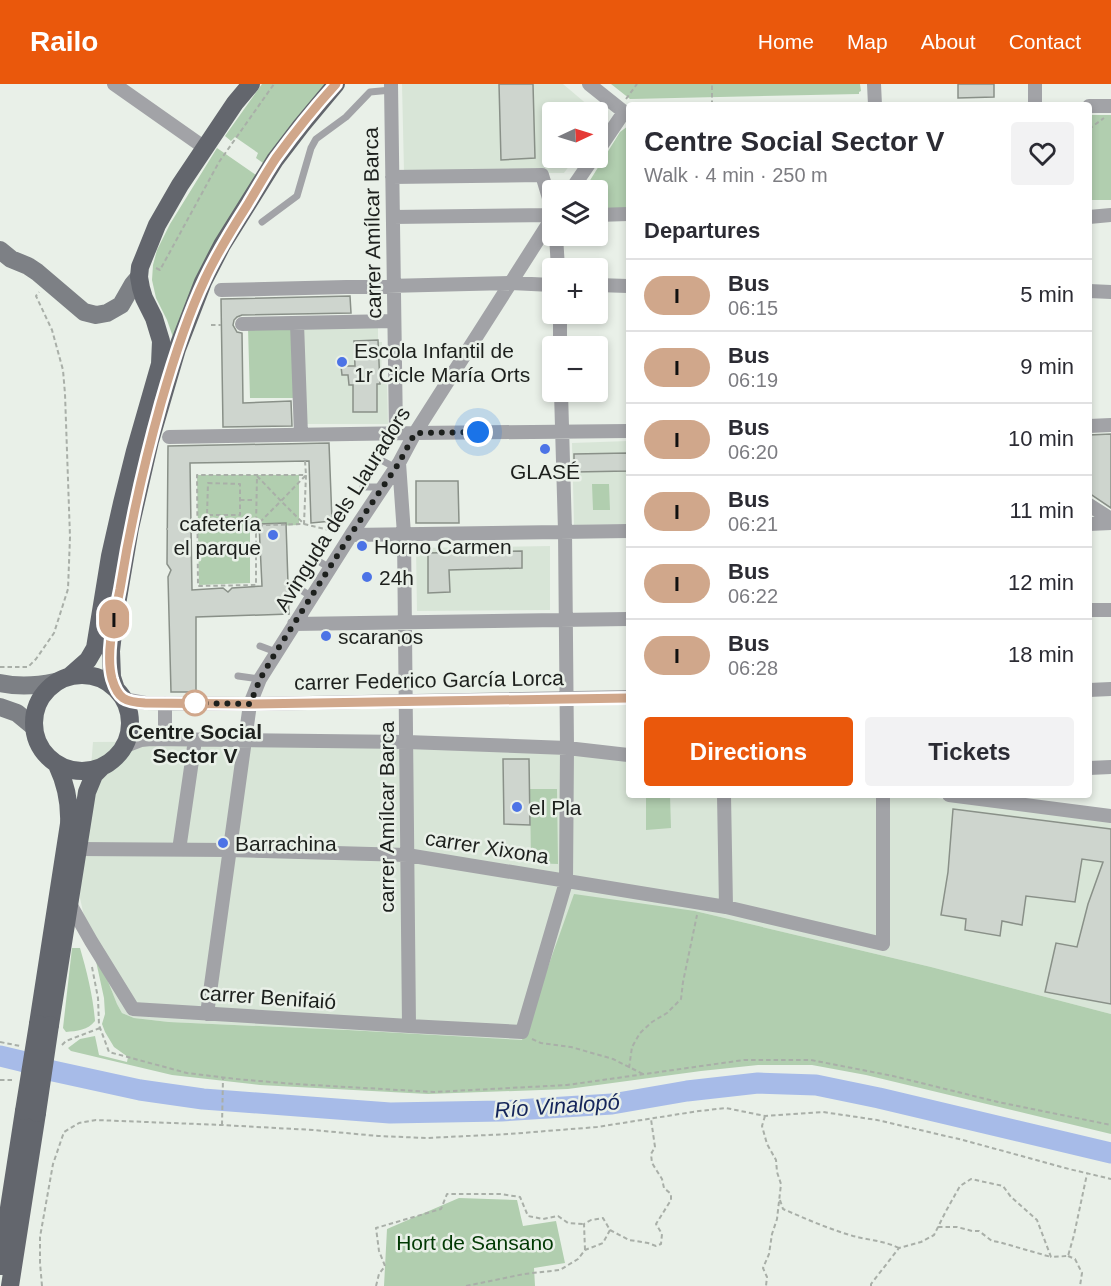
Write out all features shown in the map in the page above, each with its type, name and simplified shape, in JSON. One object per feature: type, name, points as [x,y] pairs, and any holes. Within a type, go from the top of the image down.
[{"type":"main road","points":[[102,767],[91,771],[79,771],[57,765],[41,748],[36,738],[34,714],[38,701],[45,691],[88,660],[95,648],[110,556],[135,451],[160,364],[158,330],[144,298],[139,277],[140,267],[157,225],[180,185],[250,84]]},
{"type":"main road","points":[[44,1024],[70,904],[88,786],[94,775],[117,755],[128,736],[129,712],[112,677],[111,651],[115,616],[130,528],[150,441],[177,350],[203,282],[222,245],[275,160],[336,84]]},
{"type":"main road","points":[[63,679],[87,675],[96,677],[106,681],[120,694]]},
{"type":"main road","points":[[10,1286],[69,824],[67,792],[57,765]]},
{"type":"main road","points":[[0,1266],[8,1212],[31,1112]]},
{"type":"street","points":[[114,84],[205,148]]},
{"type":"street","points":[[589,84],[626,108],[608,135]]},
{"type":"street","points":[[874,84],[875,102]]},
{"type":"street","points":[[1035,84],[1035,102]]},
{"type":"street","name":"carrer Amílcar Barca","points":[[391,87],[396,433]]},
{"type":"street","points":[[1092,107],[1110,110]]},
{"type":"street","points":[[392,177],[542,175],[544,180]]},
{"type":"street","points":[[608,215],[626,214]]},
{"type":"street","points":[[1092,216],[1111,215]]},
{"type":"street","points":[[393,217],[542,217]]},
{"type":"street","name":"Avinguda dels Llauradors","points":[[207,1014],[244,741],[250,704],[260,679],[542,233]]},
{"type":"street","points":[[6,254],[28,266],[84,312],[96,315],[107,313],[121,305],[139,277]]},
{"type":"street","points":[[221,290],[511,283],[542,285]]},
{"type":"street","points":[[608,285],[626,286]]},
{"type":"street","points":[[1092,291],[1111,292]]},
{"type":"street","points":[[242,324],[394,321]]},
{"type":"street","points":[[297,324],[301,435]]},
{"type":"street","points":[[522,1032],[566,882],[566,531],[561,402]]},
{"type":"street","points":[[1092,426],[1111,425]]},
{"type":"street","points":[[169,437],[626,431]]},
{"type":"street","name":"carrer Amílcar Barca","points":[[397,465],[404,534],[409,1026]]},
{"type":"street","points":[[1092,507],[1111,521]]},
{"type":"street","points":[[1092,524],[1111,521]]},
{"type":"street","points":[[351,534],[626,531]]},
{"type":"street","points":[[1092,610],[1111,610]]},
{"type":"street","points":[[294,624],[626,619]]},
{"type":"street","points":[[0,683],[13,686],[34,686],[63,679]]},
{"type":"street","points":[[1092,690],[1111,689]]},
{"type":"street","name":"carrer Federico García Lorca","points":[[120,694],[133,702],[250,704],[626,698]]},
{"type":"street","points":[[165,703],[165,739]]},
{"type":"street","points":[[0,707],[17,713],[34,727]]},
{"type":"street","points":[[123,747],[141,740],[165,739],[407,742],[567,748],[626,755]]},
{"type":"street","points":[[179,850],[195,740]]},
{"type":"street","points":[[1092,768],[1111,767]]},
{"type":"street","points":[[724,798],[726,907]]},
{"type":"street","name":"carrer Xixona","points":[[78,849],[407,855],[726,907],[883,944],[883,798]]},
{"type":"street","points":[[995,798],[1041,801],[1111,816]]},
{"type":"street","name":"carrer Benifaió","points":[[70,904],[133,1009],[522,1032]]},
{"type":"lane","points":[[262,222],[297,196],[311,148],[316,139],[345,117],[370,92],[391,87]]},
{"type":"lane","points":[[381,460],[397,465]]},
{"type":"lane","points":[[363,487],[383,487]]},
{"type":"lane","points":[[315,559],[330,568]]},
{"type":"lane","points":[[298,588],[312,597]]},
{"type":"lane","points":[[260,646],[276,652]]},
{"type":"lane","points":[[238,675],[260,679]]},
{"type":"lane","points":[[0,1235],[8,1212]]},
{"type":"path","points":[[154,267],[160,270],[219,162],[274,84]]},
{"type":"path","points":[[629,102],[637,84]]},
{"type":"path","points":[[712,84],[712,102]]},
{"type":"path","points":[[1092,126],[1110,110]]},
{"type":"path","points":[[0,667],[27,667],[36,659],[54,633],[68,589],[70,537],[63,370],[52,330],[36,296],[48,281]]},
{"type":"path","points":[[211,325],[221,325]]},
{"type":"path","points":[[304,461],[306,475],[304,524]]},
{"type":"path","points":[[257,476],[256,585],[198,586],[197,475],[306,475]]},
{"type":"path","points":[[225,475],[225,483]]},
{"type":"path","points":[[256,526],[306,475]]},
{"type":"path","points":[[257,476],[304,524]]},
{"type":"path","points":[[208,483],[240,484],[240,500],[240,515],[207,515],[208,483]]},
{"type":"path","points":[[240,500],[256,500]]},
{"type":"path","points":[[191,528],[304,524],[351,534]]},
{"type":"path","points":[[629,1068],[632,1047],[640,1033],[667,1013],[681,999],[700,903]]},
{"type":"path","points":[[91,963],[98,998],[100,1028],[109,1052],[187,1073],[295,1084],[434,1092],[567,1085],[744,1060],[811,1060],[1111,1125]]},
{"type":"path","points":[[61,1046],[66,1041],[100,1028]]},
{"type":"path","points":[[522,1032],[541,1043],[571,1047],[613,1059],[644,1075]]},
{"type":"path","points":[[0,1042],[25,1047]]},
{"type":"path","points":[[222,1125],[223,1078]]},
{"type":"path","points":[[42,1286],[40,1237],[53,1164],[64,1132],[79,1123],[96,1120],[222,1125],[427,1138],[597,1127],[699,1110],[726,1108],[765,1116],[823,1112],[877,1120],[1111,1179]]},
{"type":"path","points":[[765,1116],[762,1126],[767,1144],[776,1160],[781,1184],[777,1219],[769,1254],[763,1268],[767,1277],[766,1286]]},
{"type":"path","points":[[376,1286],[379,1274],[385,1266],[379,1251],[376,1228],[441,1209],[447,1194],[500,1194],[520,1197],[528,1216],[543,1220],[558,1216],[568,1223],[584,1224],[603,1218],[610,1230],[629,1240],[656,1246],[661,1244],[662,1234],[656,1224],[671,1200],[671,1194],[664,1188],[662,1179],[652,1163],[651,1154],[655,1147],[655,1136],[651,1119]]},
{"type":"path","points":[[1068,1256],[1087,1173]]},
{"type":"path","points":[[871,1286],[898,1248],[934,1236],[960,1186],[971,1179],[1003,1186],[1011,1197],[1037,1220],[1051,1257]]},
{"type":"path","points":[[780,1199],[783,1209],[805,1219],[859,1237],[889,1243],[898,1248]]},
{"type":"path","points":[[584,1224],[585,1250]]},
{"type":"path","points":[[938,1227],[957,1227],[979,1232],[992,1241],[1051,1257],[1068,1256],[1075,1259],[1082,1274],[1080,1286]]},
{"type":"path","points":[[466,1286],[524,1274],[561,1270],[578,1259],[585,1250],[603,1243],[610,1230]]},
{"type":"shaded area","points":[[402,84],[563,84],[584,102],[542,102],[542,168],[568,168],[564,173],[404,172]]},
{"type":"shaded area","name":"Escola Infantil de 1r Cicle María Orts","points":[[378,326],[378,342],[382,342],[381,382],[387,382],[388,424],[306,424],[302,328]]},
{"type":"shaded area","points":[[626,441],[626,524],[574,525],[572,443]]},
{"type":"shaded area","points":[[550,546],[550,610],[417,611],[416,548]]},
{"type":"shaded area","points":[[242,741],[626,757],[626,798],[937,798],[1111,822],[1111,1014],[931,967],[695,911],[530,1041],[169,1022],[134,1018],[122,1013],[117,1004],[87,930],[80,898],[81,863],[93,742]]},
{"type":"green space","points":[[262,84],[326,84],[263,163],[256,158],[258,153],[235,137],[231,141],[225,136]]},
{"type":"green space","points":[[611,84],[860,84],[861,91],[859,94],[630,99]]},
{"type":"green space","points":[[1092,115],[1111,115],[1111,200],[1092,200]]},
{"type":"green space","points":[[626,128],[626,211],[608,211],[608,180],[590,180],[598,168],[608,168],[608,151],[620,132]]},
{"type":"green space","points":[[217,148],[256,175],[174,340],[156,298],[152,280],[153,265],[157,250],[170,224]]},
{"type":"green space","points":[[294,327],[295,398],[250,398],[248,328]]},
{"type":"green space","points":[[197,475],[299,475],[299,525],[250,527],[250,583],[199,585]]},
{"type":"green space","points":[[592,484],[609,484],[610,510],[593,510]]},
{"type":"green space","points":[[530,789],[557,789],[558,864],[531,863]]},
{"type":"green space","points":[[646,798],[670,798],[671,828],[646,830]]},
{"type":"green space","points":[[574,894],[695,911],[931,967],[1111,1014],[1111,1134],[866,1075],[812,1065],[758,1065],[568,1089],[428,1094],[260,1085],[172,1075],[71,1051],[68,1048],[80,1039],[95,1036],[99,1055],[127,1062],[128,1057],[114,1047],[102,1024],[105,1014],[104,998],[94,952],[96,951],[122,1013],[134,1018],[169,1022],[522,1040]]},
{"type":"green space","points":[[72,948],[80,948],[93,1002],[95,1021],[86,1028],[66,1032],[63,1028]]},
{"type":"green space","name":"Hort de Sansano","points":[[459,1198],[517,1200],[523,1226],[556,1221],[565,1263],[534,1268],[535,1286],[384,1286],[387,1229]]},
{"type":"building","points":[[499,84],[533,84],[535,158],[501,160]]},
{"type":"building","points":[[958,84],[994,84],[994,97],[958,98]]},
{"type":"building","points":[[350,296],[351,313],[242,315],[234,320],[233,325],[237,332],[242,333],[243,403],[291,401],[292,426],[223,427],[221,299]]},
{"type":"building","points":[[378,340],[380,384],[377,384],[377,412],[353,412],[353,385],[349,385],[348,375],[342,375],[341,366],[355,366],[354,341]]},
{"type":"building","points":[[1111,434],[1111,508],[1092,495],[1092,435]]},
{"type":"building","points":[[329,443],[332,521],[311,523],[309,461],[190,463],[192,590],[223,588],[228,592],[232,588],[262,586],[259,524],[286,523],[289,614],[196,617],[196,692],[171,692],[168,577],[171,570],[167,564],[168,446]]},
{"type":"building","points":[[626,453],[626,471],[574,472],[574,454]]},
{"type":"building","points":[[416,481],[458,481],[459,523],[416,523]]},
{"type":"building","points":[[522,551],[522,568],[449,570],[450,592],[428,593],[428,553]]},
{"type":"building","name":"el Pla","points":[[503,759],[529,759],[530,825],[504,824]]},
{"type":"building","points":[[953,809],[1111,829],[1111,1004],[1045,992],[1056,943],[1077,947],[1088,904],[1103,862],[1082,859],[1075,902],[1026,896],[1022,925],[1002,921],[1000,936],[965,930],[966,919],[941,915],[948,872]]},
{"type":"waterway","name":"Río Vinalopó","points":[[0,1056],[53,1071],[140,1090],[203,1099],[390,1113],[501,1111],[612,1104],[687,1091],[758,1083],[816,1085],[1111,1153]]},
{"type":"bus line","name":"I","points":[[336,84],[275,160],[222,245],[193,306],[177,350],[150,441],[130,528],[111,651],[110,666],[116,689],[123,699],[145,703],[250,704],[626,698]]},
{"type":"place","name":"Escola Infantil de 1r Cicle María Orts","points":[[342,362]]},
{"type":"place","name":"GLASÉ","points":[[545,449]]},
{"type":"place","name":"cafetería el parque","points":[[273,535]]},
{"type":"place","name":"Horno Carmen","points":[[362,546]]},
{"type":"place","name":"24h","points":[[367,577]]},
{"type":"place","name":"scaranos","points":[[326,636]]},
{"type":"place","name":"Centre Social Sector V","points":[[195,703]]},
{"type":"place","name":"el Pla","points":[[517,807]]},
{"type":"place","name":"Barrachina","points":[[223,843]]},
{"type":"route","points":[[195,703],[250,704],[260,679],[276,652],[399,463],[415,433],[478,432]]}]
